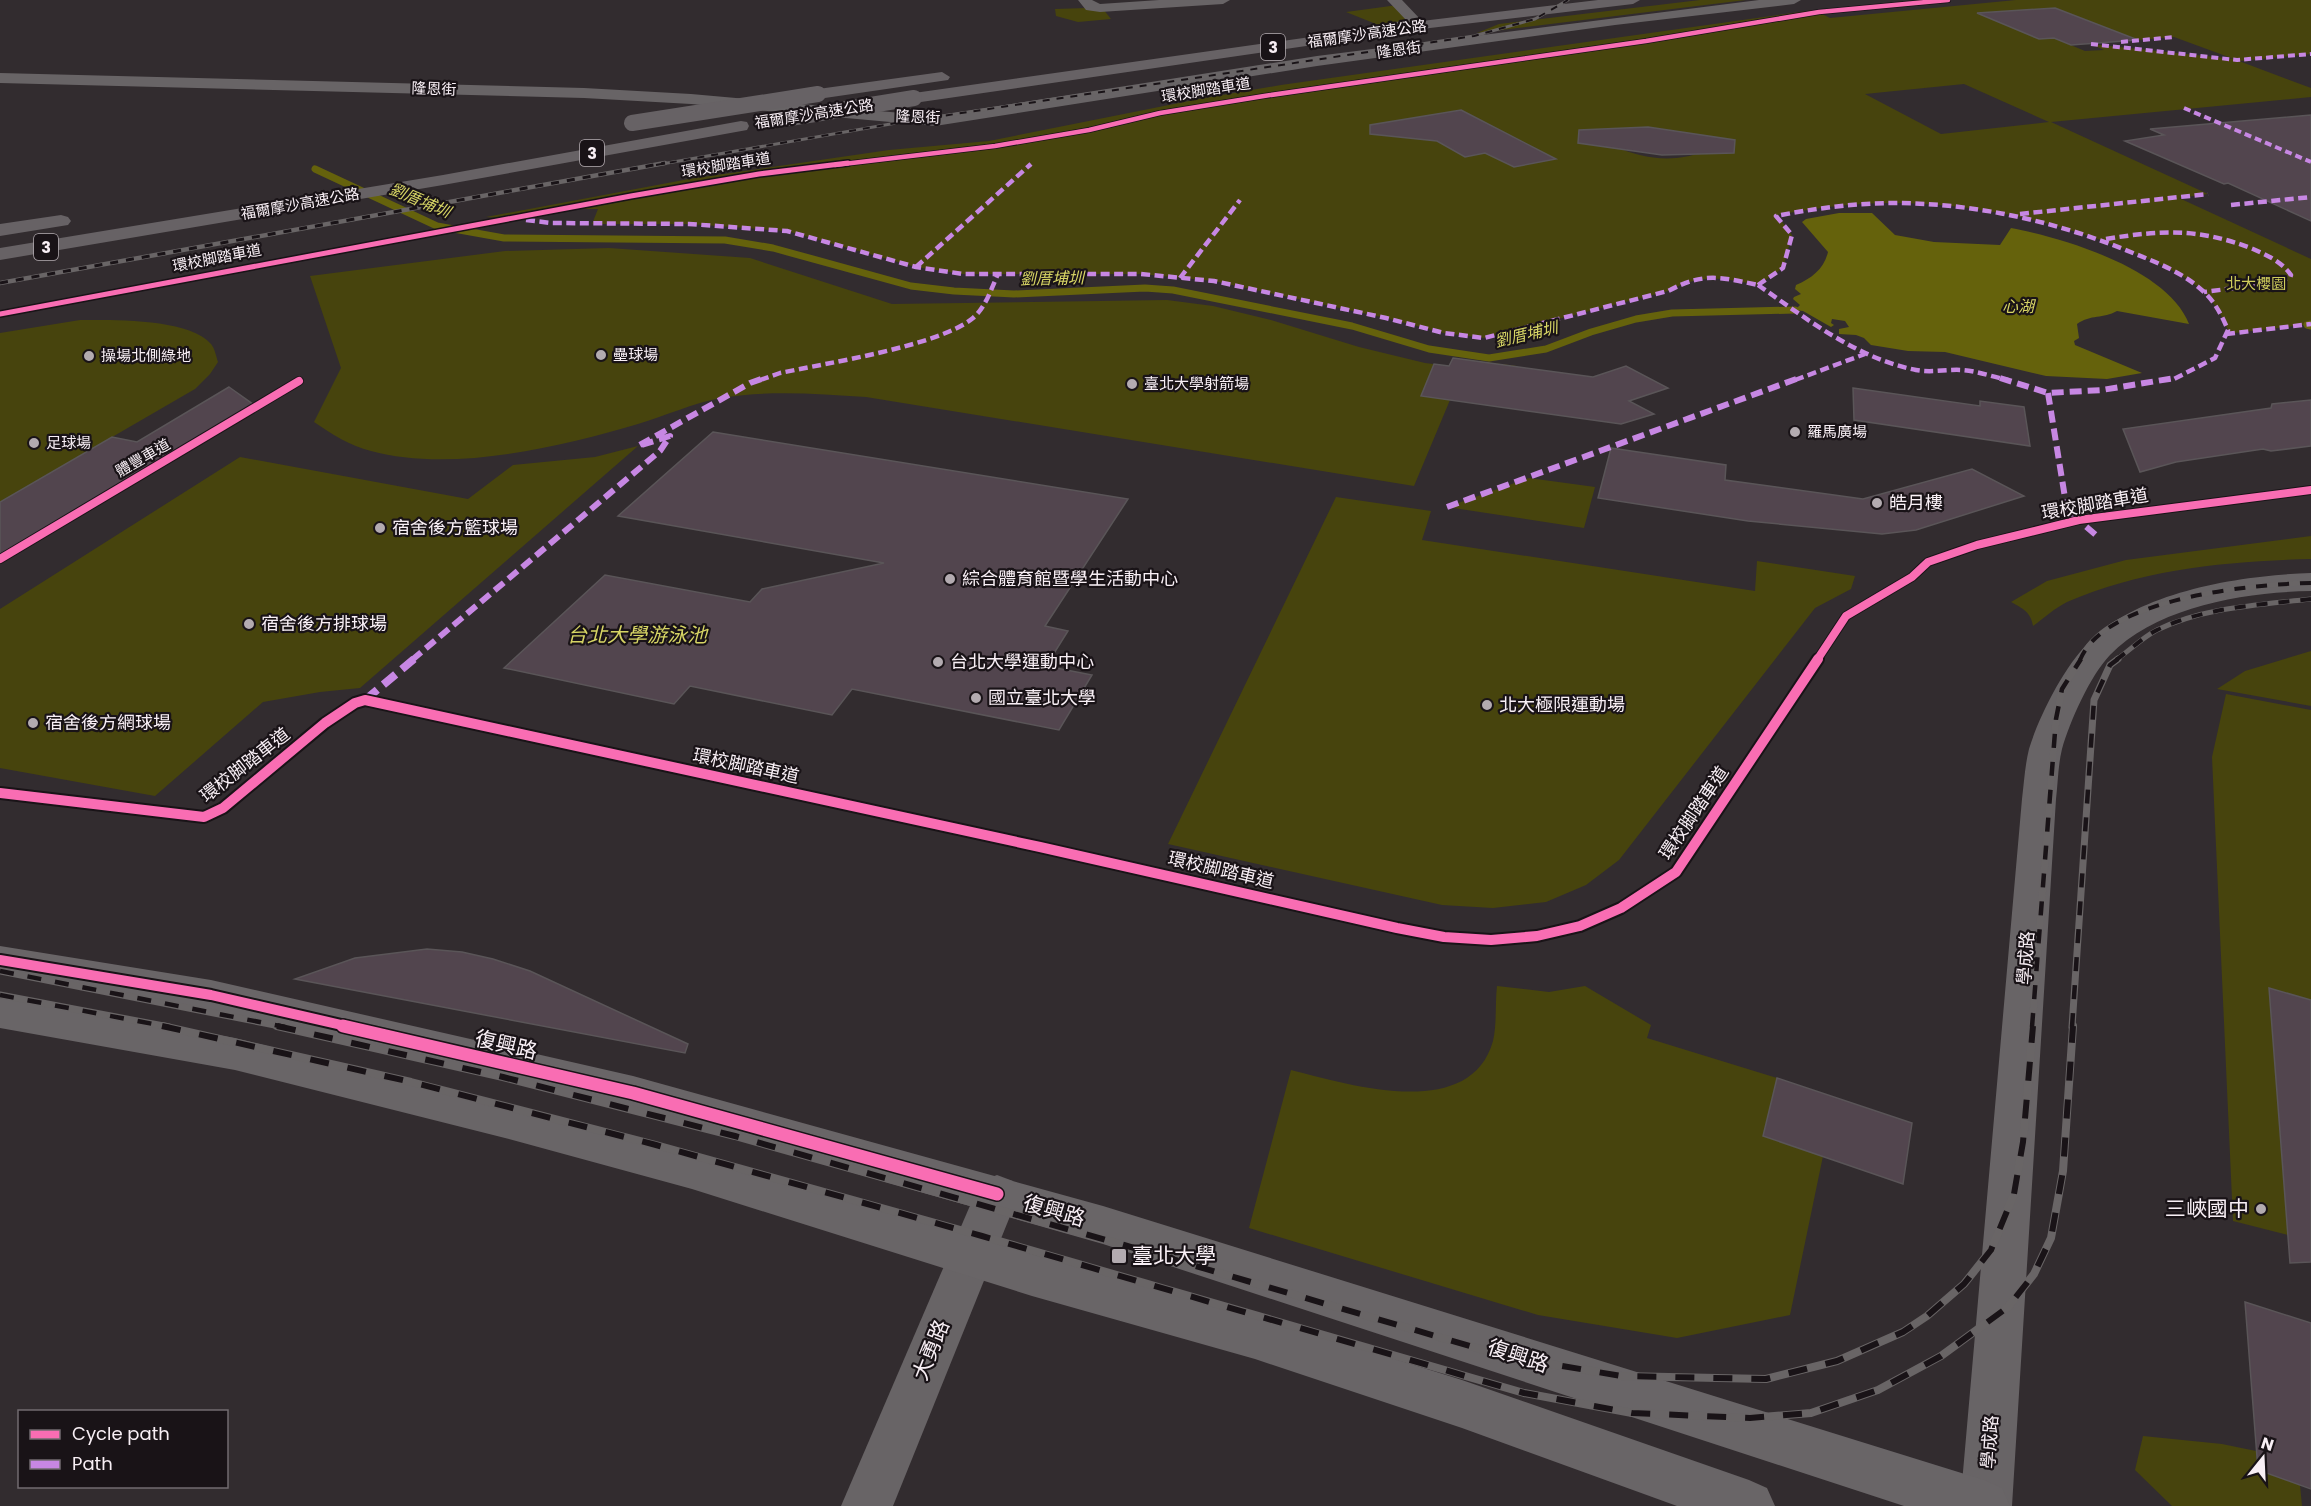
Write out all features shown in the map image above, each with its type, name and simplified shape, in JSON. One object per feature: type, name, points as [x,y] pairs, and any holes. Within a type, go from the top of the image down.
[{"type":"highway","name":"福爾摩沙高速公路","points":[[1181,44],[1533,0]]},
{"type":"highway","name":"福爾摩沙高速公路","points":[[0,254],[914,98],[1392,30],[1633,0]]},
{"type":"highway","name":"福爾摩沙高速公路","points":[[626,124],[958,75]]},
{"type":"highway","name":"3","points":[[0,230],[77,219]]},
{"type":"highway","points":[[0,260],[92,240]]},
{"type":"main road","name":"復興路","points":[[0,960],[211,995],[633,1093],[1103,1225],[1985,1506]]},
{"type":"main road","points":[[0,1013],[235,1054],[505,1121],[692,1171],[1032,1275],[1255,1337],[1462,1404],[1749,1506]]},
{"type":"street","points":[[1085,0],[1090,7],[1100,8],[1223,0]]},
{"type":"street","points":[[1394,0],[1416,23],[1386,28],[1432,46]]},
{"type":"street","name":"隆恩街","points":[[0,78],[584,93],[691,99],[935,120],[1151,86],[1432,46],[1794,0]]},
{"type":"street","name":"學成路","points":[[1985,1506],[2038,800],[2046,750],[2072,692],[2087,668],[2100,649],[2127,627],[2160,612],[2223,590],[2291,582],[2311,582]]},
{"type":"street","name":"大勇路","points":[[867,1506],[997,1194]]},
{"type":"green space","points":[[1700,0],[1746,0],[1477,33],[1499,24]]},
{"type":"green space","name":"北大櫻園","points":[[2016,0],[2311,0],[2311,54],[2239,61],[2311,88],[2311,97],[2051,122],[2208,194],[2179,198],[2311,259],[2311,324],[2226,334],[2228,330],[2221,315],[2204,292],[2182,276],[2149,259],[2083,234],[2023,217],[1930,204],[1852,205],[1777,215],[1792,235],[1783,268],[1758,285],[1722,279],[1702,279],[1668,291],[1484,338],[1444,333],[1386,318],[1214,281],[1141,274],[963,274],[916,267],[787,231],[689,224],[592,224],[598,209],[564,209],[525,220],[486,217],[689,179],[889,150],[989,141],[1281,85],[1814,10],[1830,18]],"holes":[[[2055,8],[2138,40],[2174,37],[2234,59],[2091,44],[2104,50],[2085,51],[2054,38],[2039,39],[1979,13]],[[1964,84],[2049,122],[1941,134],[1865,94]],[[1648,127],[1687,133],[1702,152],[1681,158],[1658,158],[1635,154],[1615,146]]]},
{"type":"green space","points":[[1398,5],[1416,23],[1386,28],[1346,12]]},
{"type":"green space","points":[[1055,9],[1103,9],[1111,19],[1078,22],[1056,16]]},
{"type":"green space","points":[[609,248],[750,258],[892,304],[1167,300],[1213,306],[1271,320],[1359,347],[1425,363],[1449,366],[1453,358],[1517,366],[1503,407],[1450,400],[1414,486],[866,397],[775,393],[721,398],[575,441],[470,458],[402,457],[371,451],[348,443],[314,422],[341,368],[310,276],[505,251]]},
{"type":"green space","points":[[80,320],[149,322],[186,329],[211,344],[218,362],[195,389],[0,502],[0,333]]},
{"type":"green space","points":[[638,446],[360,688],[263,702],[155,796],[0,768],[0,609],[240,457],[468,499],[513,465],[595,457]]},
{"type":"green space","points":[[1529,478],[1595,487],[1584,528],[1447,507]]},
{"type":"green space","name":"北大極限運動場","points":[[1336,497],[1431,511],[1422,540],[1755,591],[1757,561],[1855,576],[1851,589],[1815,608],[1619,860],[1586,885],[1546,902],[1493,908],[1442,905],[1168,844]]},
{"type":"green space","points":[[2311,536],[2311,559],[2218,565],[2156,574],[2067,602],[2033,626],[2028,614],[2011,602],[2047,581],[2126,560]]},
{"type":"green space","points":[[2311,651],[2311,706],[2217,689],[2245,671]]},
{"type":"green space","points":[[2226,694],[2311,710],[2311,1000],[2269,989],[2288,1235],[2233,1221],[2212,757]]},
{"type":"green space","points":[[1497,986],[1549,992],[1585,986],[1651,1025],[1647,1038],[1777,1078],[1763,1136],[1823,1156],[1790,1315],[1677,1338],[1538,1315],[1249,1228],[1291,1070],[1373,1089],[1404,1092],[1434,1090],[1460,1082],[1480,1066],[1493,1041]]},
{"type":"green space","points":[[2143,1436],[2222,1444],[2256,1451],[2258,1470],[2300,1485],[2302,1506],[2172,1506],[2135,1470]]},
{"type":"water","name":"心湖","points":[[1839,213],[1872,213],[1895,235],[1934,242],[2000,245],[2011,228],[2058,239],[2112,259],[2137,272],[2160,287],[2177,304],[2189,324],[2117,311],[2077,324],[2079,338],[2074,341],[2075,345],[2142,373],[2107,379],[2046,376],[1945,352],[1908,351],[1871,345],[1864,338],[1856,335],[1839,334],[1839,329],[1849,327],[1845,321],[1832,319],[1831,323],[1834,325],[1831,327],[1803,311],[1795,310],[1800,305],[1793,299],[1801,294],[1795,289],[1796,285],[1816,272],[1824,263],[1828,252],[1802,222],[1806,219]]},
{"type":"building","points":[[2055,8],[2138,40],[2071,45],[2054,38],[2039,39],[1977,13]]},
{"type":"building","points":[[1461,110],[1556,159],[1514,167],[1485,153],[1465,157],[1437,141],[1370,134],[1370,125]]},
{"type":"building","points":[[2311,115],[2311,221],[2228,183],[2224,184],[2125,141],[2164,135],[2150,129]]},
{"type":"building","points":[[1648,127],[1735,140],[1734,153],[1662,155],[1578,143],[1579,130]]},
{"type":"building","points":[[1453,358],[1593,377],[1626,366],[1668,388],[1629,401],[1654,414],[1621,424],[1421,396],[1434,364],[1449,366]]},
{"type":"building","points":[[229,387],[257,407],[0,559],[0,502],[112,437],[137,442]]},
{"type":"building","points":[[1853,388],[1980,406],[1980,401],[2024,407],[2030,446],[1854,420]]},
{"type":"building","points":[[2311,400],[2311,446],[2271,451],[2263,449],[2176,462],[2140,472],[2123,429],[2271,408],[2272,404]]},
{"type":"building","name":"綜合體育館暨學生活動中心","points":[[713,432],[1128,499],[1045,626],[1068,631],[1046,666],[1092,675],[1059,730],[852,689],[832,715],[690,686],[674,704],[504,668],[605,575],[750,602],[762,589],[884,563],[618,516]]},
{"type":"building","points":[[1611,448],[1726,465],[1725,480],[1863,499],[1972,469],[2024,496],[1916,530],[1882,534],[1748,521],[1598,498]]},
{"type":"building","points":[[427,949],[462,952],[530,971],[688,1044],[685,1053],[295,979],[355,958]]},
{"type":"building","points":[[2269,988],[2311,1000],[2311,1262],[2290,1263]]},
{"type":"building","points":[[1777,1078],[1912,1123],[1903,1184],[1763,1136]]},
{"type":"building","points":[[2245,1302],[2311,1323],[2311,1489],[2258,1470]]},
{"type":"waterway","name":"劉厝埔圳","points":[[315,169],[437,226],[504,238],[725,240],[773,248],[911,286],[954,291],[1014,294],[1145,288],[1173,290],[1352,326],[1429,349],[1489,358],[1546,349],[1591,332],[1636,319],[1672,313],[1795,310]]},
{"type":"waterway","points":[[2311,324],[2307,325],[2311,326]]},
{"type":"railway","points":[[656,165],[902,122],[1474,36],[1535,19],[1568,0]]},
{"type":"railway","points":[[0,283],[665,163]]},
{"type":"railway","points":[[2080,660],[2095,639],[2118,622],[2149,609],[2219,591],[2311,583]]},
{"type":"railway","points":[[2116,660],[2157,630],[2194,616],[2252,605],[2311,599]]},
{"type":"railway","points":[[2032,1027],[2056,719],[2062,689],[2081,659]]},
{"type":"railway","points":[[2072,1027],[2094,700],[2110,665],[2118,659]]},
{"type":"railway","points":[[0,971],[285,1027]]},
{"type":"railway","points":[[0,995],[169,1027]]},
{"type":"railway","points":[[162,1026],[411,1082],[656,1145],[982,1236],[1524,1393],[1632,1413],[1750,1418],[1811,1413],[1878,1390],[1941,1356],[2008,1307],[2034,1274],[2051,1238],[2063,1171],[2073,1026]]},
{"type":"railway","points":[[277,1026],[503,1077],[735,1136],[1124,1245],[1504,1356],[1621,1376],[1766,1379],[1837,1361],[1903,1332],[1927,1316],[1964,1284],[1991,1250],[2014,1194],[2023,1142],[2033,1026]]},
{"type":"marked path","points":[[2121,42],[2174,37]]},
{"type":"marked path","points":[[2091,44],[2237,60],[2311,54]]},
{"type":"marked path","points":[[2184,108],[2311,162]]},
{"type":"marked path","points":[[916,267],[1031,164]]},
{"type":"marked path","points":[[2020,214],[2208,194]]},
{"type":"marked path","points":[[2231,205],[2311,197]]},
{"type":"marked path","points":[[1180,278],[1240,200]]},
{"type":"marked path","points":[[526,220],[551,223],[689,224],[787,231],[916,267],[963,274],[1141,274],[1214,281],[1386,318],[1444,333],[1484,338],[1668,291],[1689,280],[1718,277],[1758,285],[1824,331],[1865,354],[1916,370],[1943,372],[1962,370],[2009,380],[2048,393],[2102,390],[2171,380],[2215,358],[2228,330],[2215,305],[2204,292],[2182,276],[2158,263],[2083,234],[2022,217],[1929,204],[1867,204],[1822,208],[1776,216],[1792,235],[1783,268],[1758,285]]},
{"type":"marked path","points":[[2106,239],[2147,233],[2200,233],[2257,251],[2280,264],[2291,275],[2290,278],[2266,284],[2204,292]]},
{"type":"marked path","points":[[365,700],[660,451],[670,436],[638,446],[750,383],[780,373],[912,344],[949,331],[973,318],[985,304],[998,274]]},
{"type":"marked path","points":[[2226,334],[2311,324]]},
{"type":"marked path","points":[[1447,507],[1865,354]]},
{"type":"marked path","points":[[2048,393],[2067,510],[2097,536]]},
{"type":"cycle path","name":"環校脚踏車道","points":[[0,314],[759,174],[995,146],[1089,130],[1160,113],[1264,96],[1646,41],[1819,12],[1948,0]]},
{"type":"cycle path","name":"體豐車道","points":[[0,559],[299,381]]},
{"type":"cycle path","name":"環校脚踏車道","points":[[0,793],[204,817],[223,808],[325,723],[355,703],[365,700],[1208,884],[1421,933],[1468,939],[1515,939],[1559,932],[1601,918],[1640,898],[1676,872],[1846,616],[1912,577],[1928,562],[1977,545],[2079,520],[2311,490]]},
{"type":"cycle path","points":[[0,960],[211,995],[633,1093],[997,1194]]},
{"type":"place","name":"壘球場","points":[[601,355]]},
{"type":"place","name":"操場北側綠地","points":[[89,356]]},
{"type":"place","name":"臺北大學射箭場","points":[[1132,384]]},
{"type":"place","name":"羅馬廣場","points":[[1795,432]]},
{"type":"place","name":"足球場","points":[[34,443]]},
{"type":"place","name":"皓月樓","points":[[1877,503]]},
{"type":"place","name":"宿舍後方籃球場","points":[[380,528]]},
{"type":"place","name":"綜合體育館暨學生活動中心","points":[[950,579]]},
{"type":"place","name":"宿舍後方排球場","points":[[249,624]]},
{"type":"place","name":"台北大學運動中心","points":[[938,662]]},
{"type":"place","name":"國立臺北大學","points":[[976,698]]},
{"type":"place","name":"北大極限運動場","points":[[1487,705]]},
{"type":"place","name":"宿舍後方網球場","points":[[33,723]]},
{"type":"place","name":"三峽國中","points":[[2261,1209]]},
{"type":"place","name":"臺北大學","points":[[1119,1256]]},
{"type":"water label","name":"台北大學游泳池","points":[[637,635]]}]
